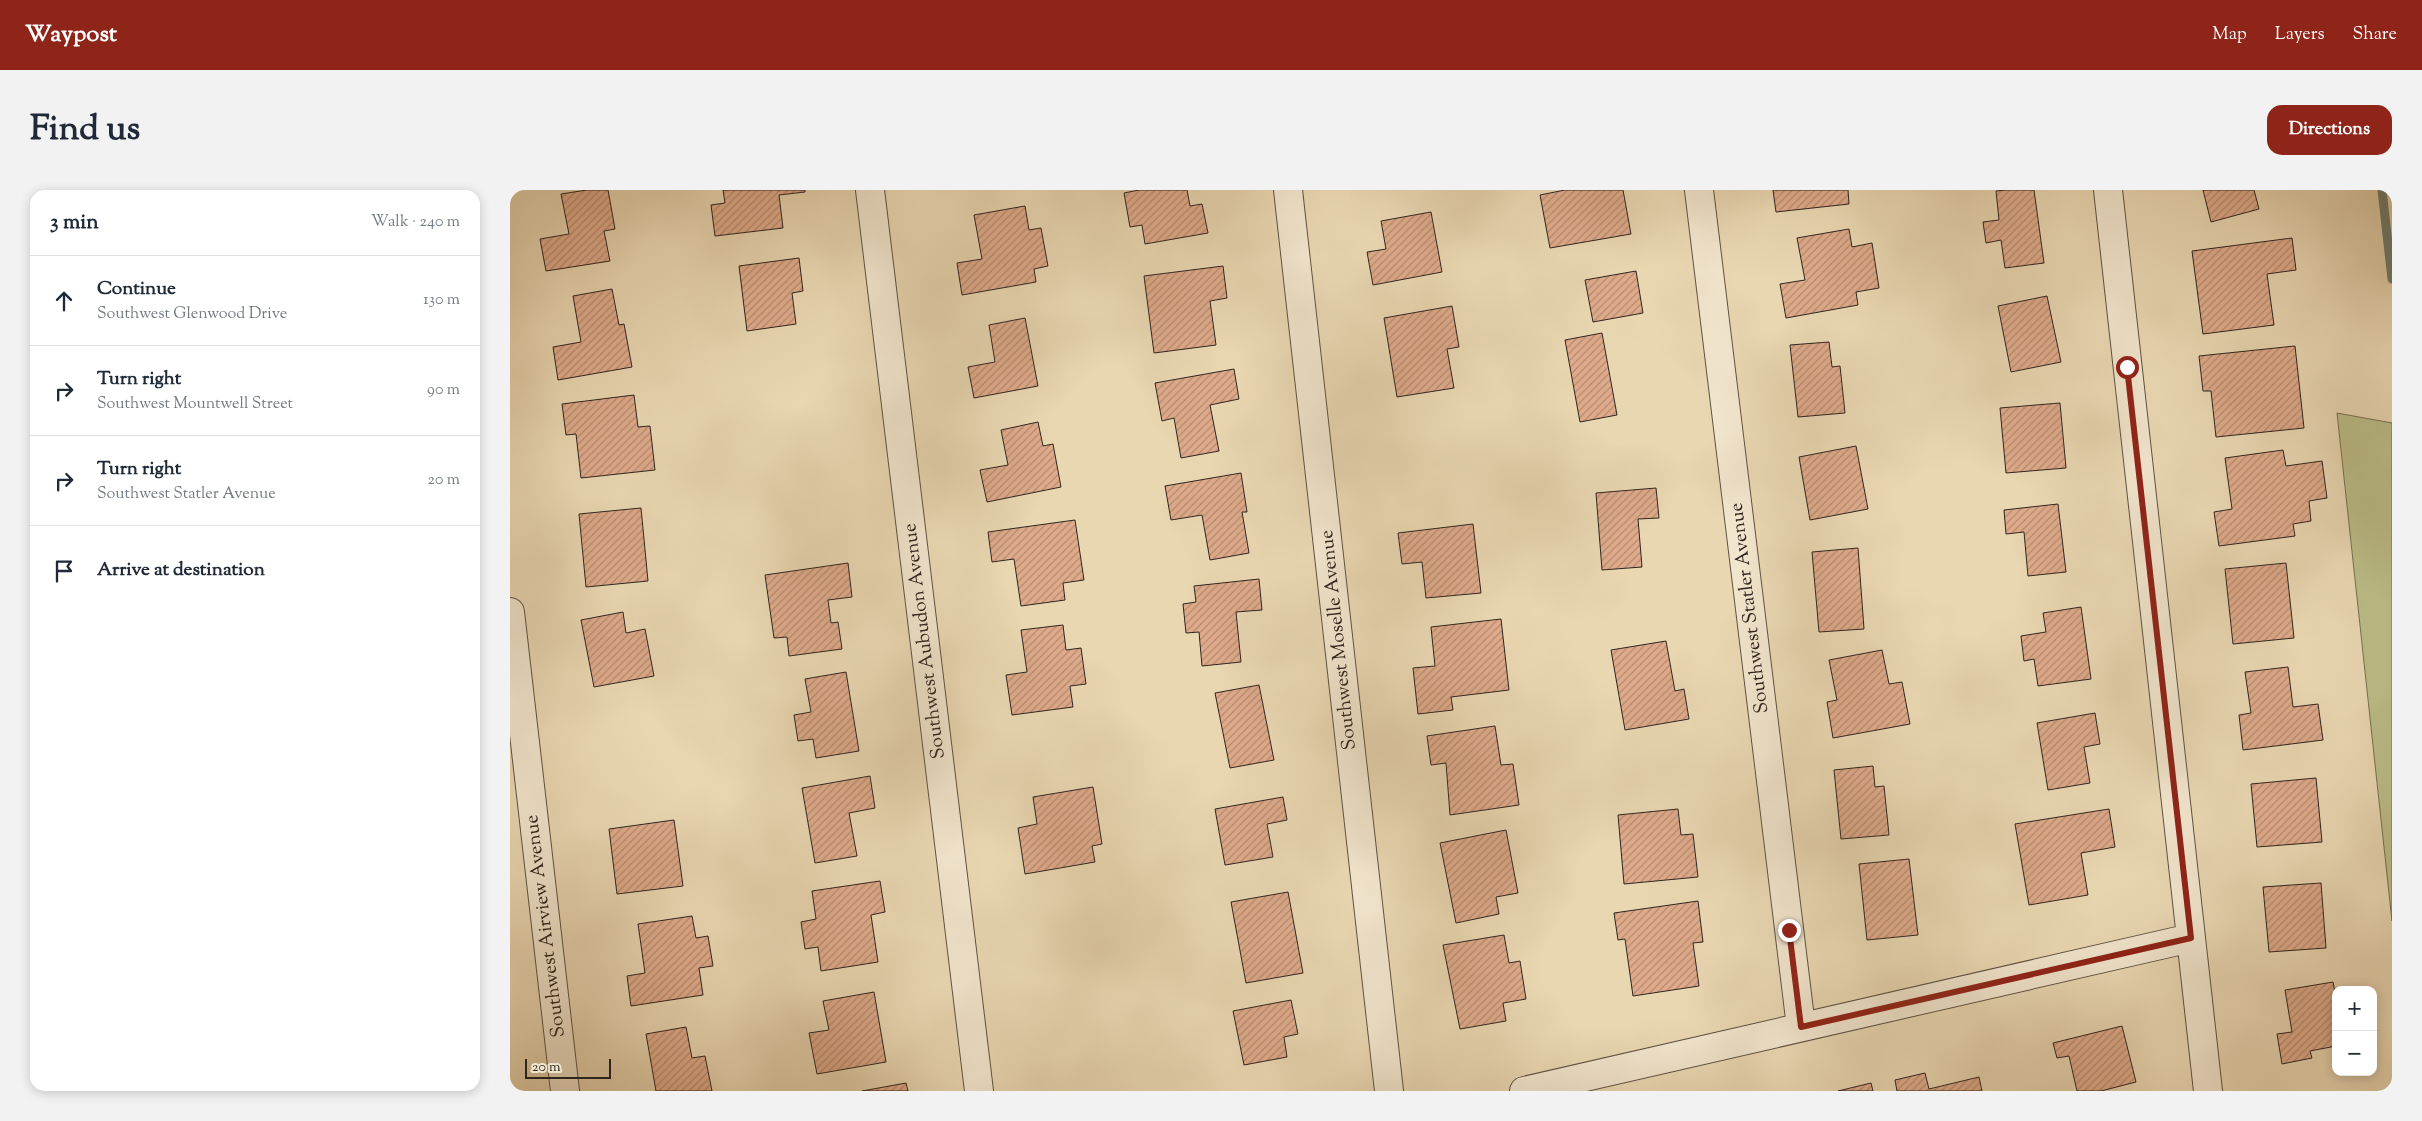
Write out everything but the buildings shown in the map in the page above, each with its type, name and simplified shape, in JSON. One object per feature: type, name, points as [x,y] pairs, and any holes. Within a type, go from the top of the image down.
[{"type":"street","name":"Southwest Aubudon Avenue","points":[[870,190],[979,1091]]},
{"type":"street","name":"Southwest Moselle Avenue","points":[[1288,190],[1389,1091]]},
{"type":"street","name":"Southwest Statler Avenue","points":[[1699,190],[1801,1027]]},
{"type":"street","points":[[2108,190],[2208,1091]]},
{"type":"street","name":"Southwest Airview Avenue","points":[[510,612],[564,1091]]},
{"type":"street","points":[[1524,1091],[2191,938]]},
{"type":"green space","points":[[2337,413],[2392,423],[2392,921]]},
{"type":"waterway","points":[[2382,190],[2392,279]]},
{"type":"route","points":[[1789,930],[1801,1027],[2191,938],[2127,367]]}]
